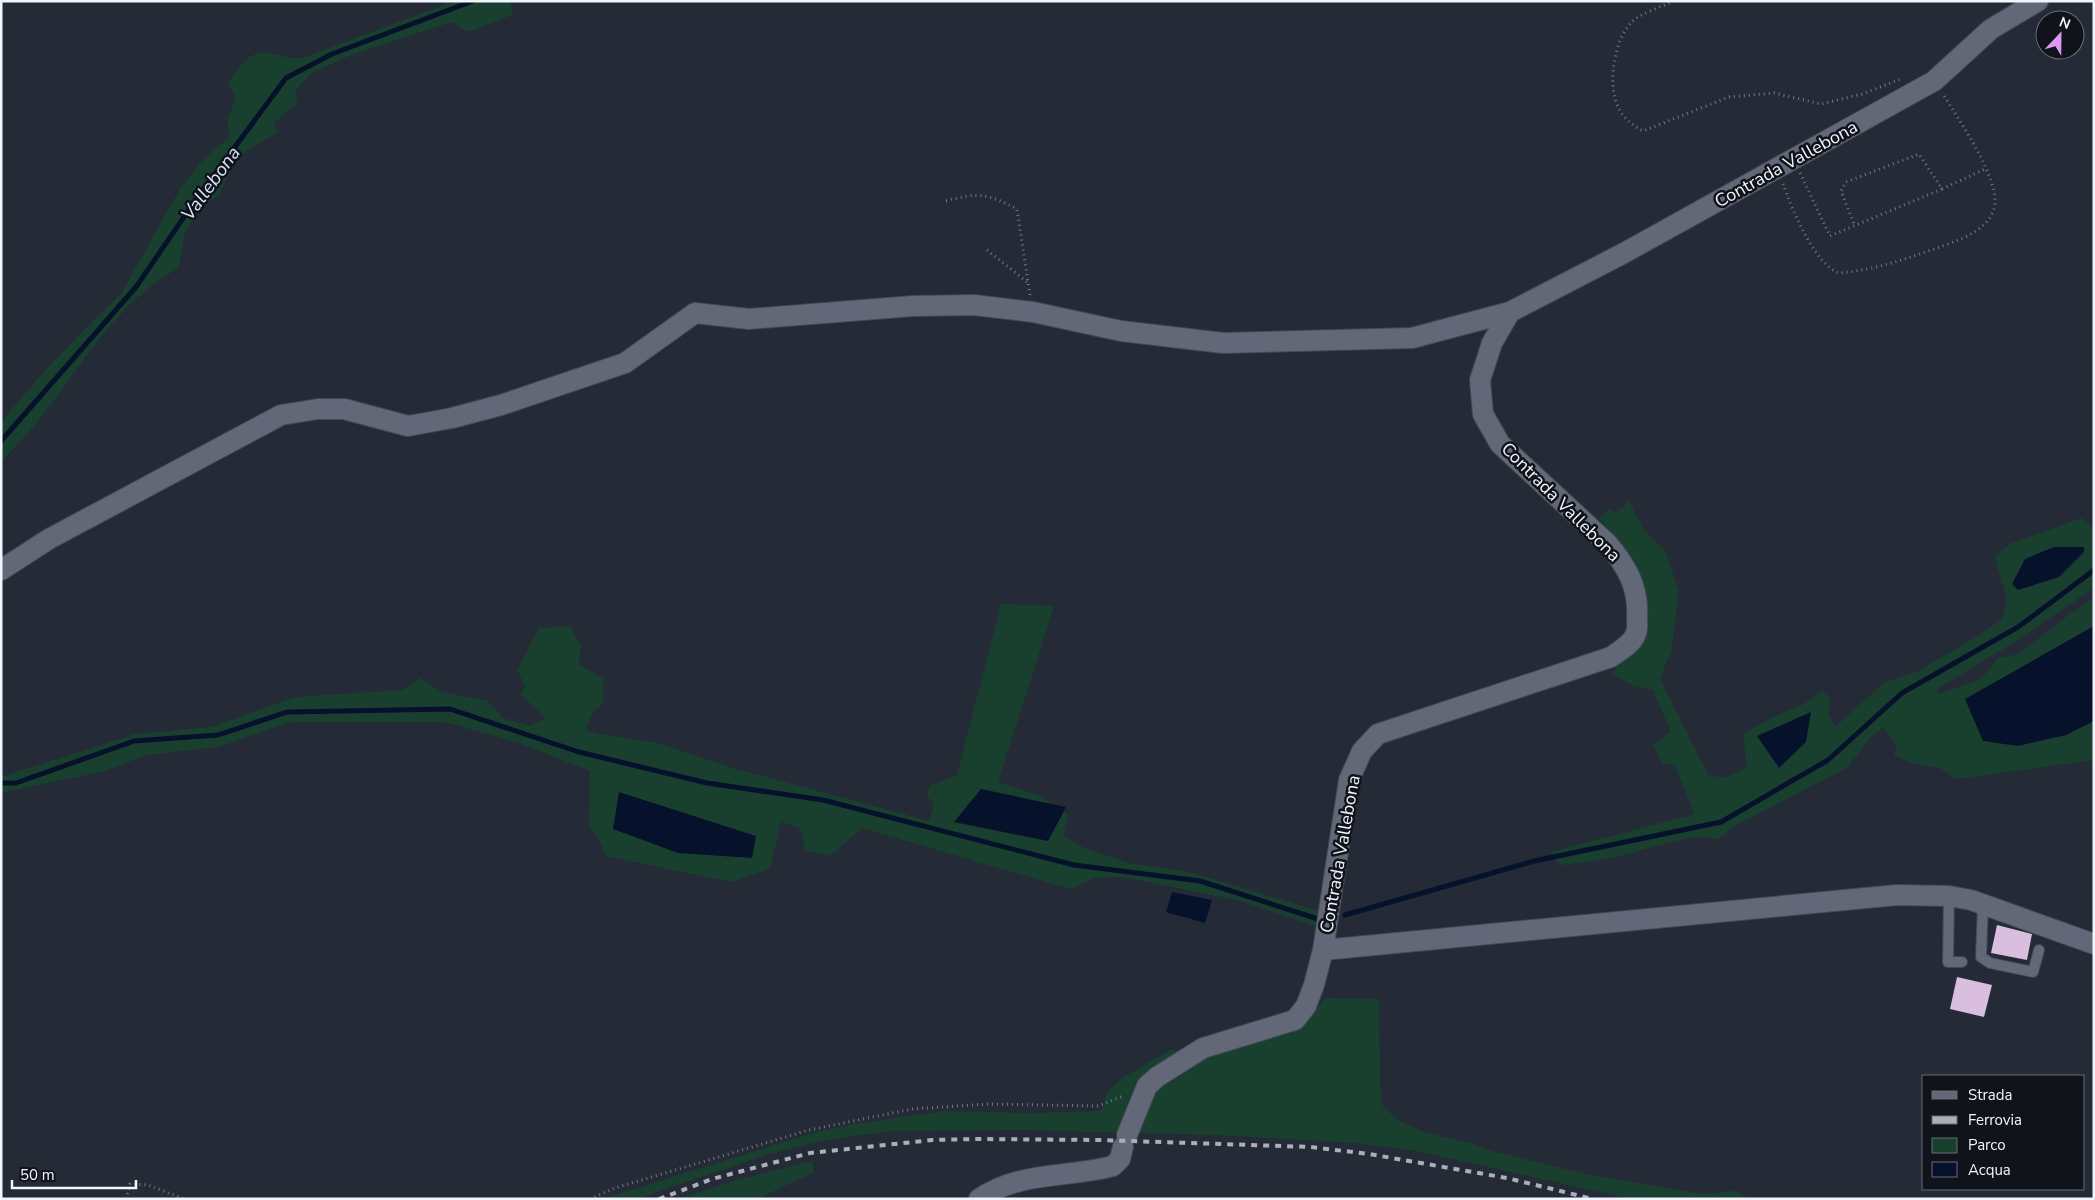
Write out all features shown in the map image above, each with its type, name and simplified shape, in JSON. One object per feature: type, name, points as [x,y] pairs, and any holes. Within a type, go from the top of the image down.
[{"type":"street","name":"Contrada Vallebona","points":[[1147,1086],[1157,1077],[1203,1048],[1295,1020],[1306,1006],[1314,985],[1323,950],[1350,780],[1362,750],[1378,734],[1610,657],[1626,647],[1636,634],[1638,608],[1634,585],[1622,561],[1607,543],[1500,444],[1483,414],[1480,380],[1492,344],[1510,312],[1785,165],[1934,81],[1991,29],[2038,1]]},
{"type":"street","points":[[1,570],[89,518],[281,415],[318,409],[344,409],[408,426],[452,418],[501,405],[625,363],[694,313],[749,319],[912,306],[974,305],[1033,312],[1121,331],[1223,343],[1412,338],[1510,312]]},
{"type":"street","points":[[1323,950],[1792,903],[1897,895],[1949,896],[1983,904],[2094,944]]},
{"type":"street","points":[[979,1199],[988,1192],[1037,1176],[1113,1166],[1120,1159],[1125,1141],[1147,1086]]},
{"type":"lane","points":[[1949,896],[1948,962],[1962,962]]},
{"type":"lane","points":[[1983,904],[1981,956],[1990,964],[2033,972],[2039,950]]},
{"type":"path","points":[[1674,1],[1632,21],[1620,42],[1614,60],[1617,106],[1628,122],[1643,131],[1729,97],[1774,93],[1821,104],[1862,94],[1896,79],[1908,79],[1915,92]]},
{"type":"path","points":[[1785,165],[1812,247],[1832,271],[1839,274],[1893,264],[1962,240],[1984,225],[1991,215],[1994,192],[1968,135],[1934,81]]},
{"type":"path","points":[[1855,226],[1841,191],[1846,182],[1919,154],[1942,189]]},
{"type":"path","points":[[1785,165],[1830,236],[1985,169]]},
{"type":"path","points":[[946,201],[970,195],[996,198],[1017,209],[1033,312]]},
{"type":"path","points":[[987,250],[1027,282]]},
{"type":"path","points":[[590,1199],[615,1188],[809,1130],[893,1112],[989,1104],[1098,1106],[1147,1086]]},
{"type":"path","points":[[126,1199],[130,1184],[148,1185],[184,1199]]},
{"type":"green space","points":[[454,1],[511,1],[512,15],[468,32],[452,22],[351,55],[313,72],[296,89],[297,103],[274,123],[277,133],[238,156],[219,195],[198,208],[184,236],[179,268],[151,286],[127,308],[105,332],[45,412],[1,461],[1,422],[47,368],[122,292],[180,189],[202,161],[230,136],[227,122],[236,97],[228,83],[242,64],[251,56],[262,53],[272,53],[292,58],[305,57]]},
{"type":"green space","points":[[1629,501],[1643,529],[1665,551],[1679,591],[1671,651],[1660,679],[1708,775],[1724,778],[1747,768],[1743,734],[1775,716],[1804,704],[1822,691],[1831,699],[1828,711],[1835,727],[1885,682],[1917,672],[1978,636],[2002,619],[2007,600],[1995,557],[2010,544],[2082,518],[2094,529],[2094,588],[2013,643],[1937,689],[1939,694],[1981,679],[1998,658],[2019,654],[2063,619],[2094,598],[2094,760],[1956,779],[1940,768],[1912,763],[1894,755],[1897,746],[1883,728],[1871,737],[1847,768],[1734,826],[1719,839],[1687,839],[1607,859],[1559,865],[1550,852],[1695,814],[1674,764],[1663,764],[1653,745],[1671,732],[1653,690],[1634,686],[1612,674],[1643,626],[1647,607],[1641,579],[1634,565],[1599,518],[1609,509],[1617,512]]},
{"type":"green space","points":[[1001,604],[1054,606],[998,782],[1041,796],[1068,815],[1063,836],[1086,849],[1129,863],[1193,873],[1319,911],[1318,927],[1241,901],[1124,877],[1094,878],[1071,889],[862,828],[830,856],[805,851],[800,828],[781,822],[770,869],[731,882],[606,856],[598,837],[589,827],[590,771],[522,744],[445,722],[291,722],[218,747],[146,755],[105,771],[1,793],[1,777],[136,734],[211,727],[295,697],[403,690],[420,678],[441,692],[488,701],[503,718],[530,726],[546,718],[520,694],[525,686],[517,670],[539,628],[570,626],[581,645],[579,664],[603,679],[603,704],[592,713],[586,730],[598,734],[658,743],[733,768],[929,821],[934,804],[927,796],[930,786],[957,775]]},
{"type":"green space","points":[[1325,998],[1379,999],[1380,1082],[1383,1107],[1400,1121],[1427,1133],[1586,1174],[1701,1194],[1734,1191],[1752,1199],[1630,1199],[1417,1151],[1356,1143],[1216,1135],[1024,1130],[890,1131],[821,1141],[766,1155],[637,1199],[603,1199],[812,1133],[848,1125],[944,1111],[1031,1113],[1101,1111],[1107,1093],[1122,1078],[1170,1050],[1214,1049],[1306,1021]]},
{"type":"green space","points":[[812,1161],[814,1172],[757,1199],[678,1199],[737,1180]]},
{"type":"water","points":[[2054,547],[2084,547],[2084,552],[2059,577],[2018,590],[2012,584],[2025,559]]},
{"type":"water","points":[[2094,626],[2094,721],[2066,735],[2018,746],[1983,741],[1965,699]]},
{"type":"water","points":[[1811,712],[1806,742],[1779,768],[1757,736]]},
{"type":"water","points":[[981,789],[1066,807],[1048,841],[954,822]]},
{"type":"water","points":[[619,792],[756,836],[752,858],[678,853],[613,829]]},
{"type":"water","points":[[1172,892],[1212,900],[1205,923],[1166,912]]},
{"type":"building","points":[[1997,925],[2032,934],[2027,960],[1991,953]]},
{"type":"building","points":[[1957,977],[1992,985],[1984,1017],[1950,1009]]},
{"type":"waterway","name":"Vallebona","points":[[1,441],[136,287],[197,198],[286,78],[332,54],[473,1]]},
{"type":"waterway","points":[[1345,915],[1534,861],[1721,822],[1828,760],[1902,693],[2018,627],[2094,570]]},
{"type":"waterway","points":[[1,783],[16,783],[134,741],[218,735],[287,712],[450,709],[579,752],[707,783],[823,800],[1074,865],[1200,881],[1318,919]]},
{"type":"railway","points":[[659,1199],[712,1179],[810,1153],[932,1140],[975,1139],[1100,1140],[1311,1147],[1369,1154],[1507,1178],[1593,1199]]}]
